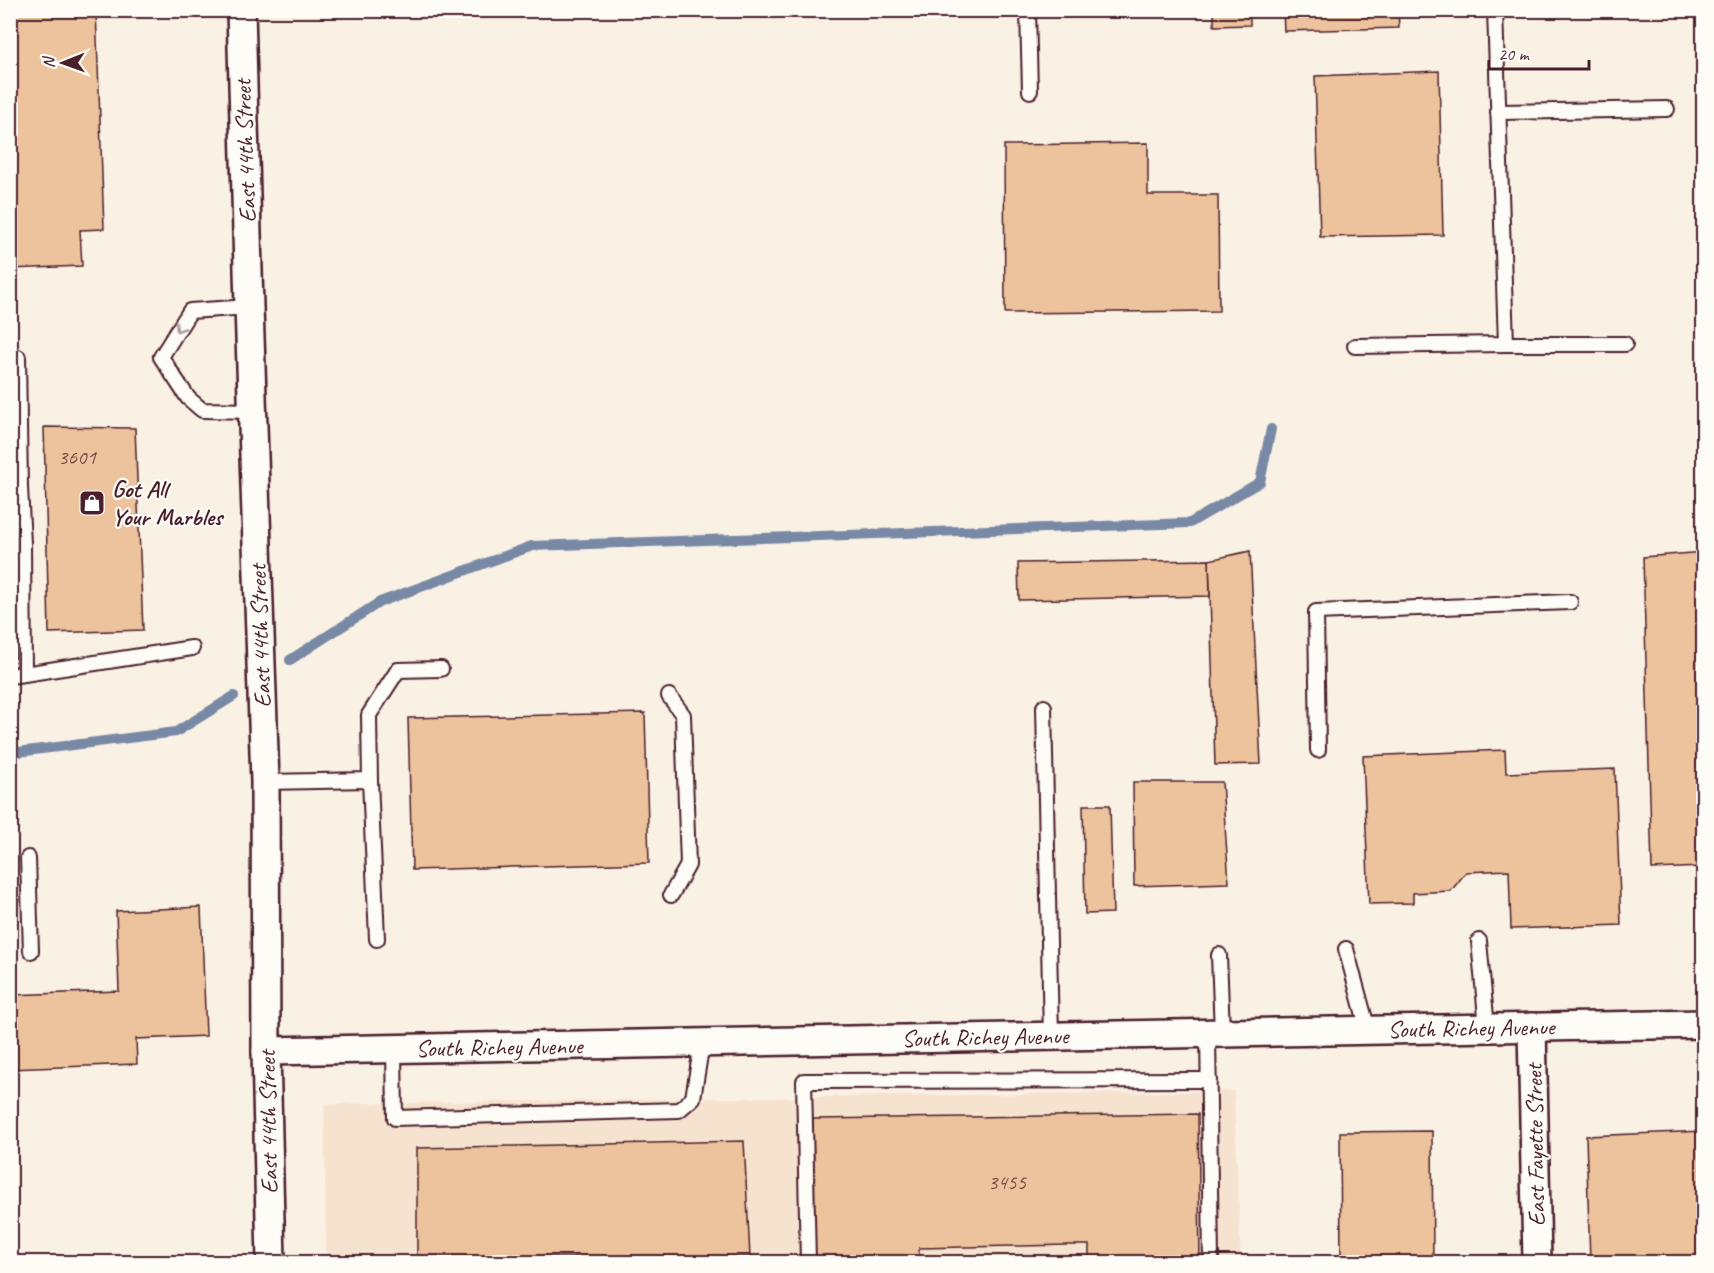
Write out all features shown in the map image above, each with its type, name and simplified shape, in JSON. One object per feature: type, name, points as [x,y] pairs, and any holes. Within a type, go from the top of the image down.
[{"type":"street","name":"East 44th Street","points":[[241,10],[265,782],[271,1263]]},
{"type":"street","name":"South Richey Avenue","points":[[267,1051],[1704,1024]]},
{"type":"street","name":"East Fayette Street","points":[[1533,1027],[1537,1263]]},
{"type":"lane","points":[[1028,10],[1030,91]]},
{"type":"lane","points":[[1495,10],[1506,344]]},
{"type":"lane","points":[[1498,112],[1667,109]]},
{"type":"lane","points":[[249,307],[190,312],[161,357],[188,398],[202,410],[253,411]]},
{"type":"lane","points":[[1355,346],[1625,344]]},
{"type":"lane","points":[[18,357],[23,543],[17,675],[192,648]]},
{"type":"lane","points":[[1318,750],[1316,612],[1570,602]]},
{"type":"lane","points":[[377,939],[369,715],[398,670],[441,669]]},
{"type":"lane","points":[[669,696],[683,715],[688,865],[671,895]]},
{"type":"lane","points":[[1044,707],[1051,1036]]},
{"type":"lane","points":[[265,782],[370,780]]},
{"type":"lane","points":[[28,858],[31,951]]},
{"type":"lane","points":[[1479,942],[1487,1028]]},
{"type":"lane","points":[[1346,949],[1368,1030]]},
{"type":"lane","points":[[1211,1263],[1209,1080],[1215,1033],[1219,955]]},
{"type":"lane","points":[[394,1048],[394,1118],[679,1110],[693,1098],[702,1043]]},
{"type":"lane","points":[[808,1263],[804,1081],[1209,1080]]},
{"type":"shaded area","points":[[1234,1091],[1241,1262],[326,1262],[324,1104]]},
{"type":"building","points":[[10,10],[96,10],[104,229],[80,230],[82,266],[10,269]]},
{"type":"building","points":[[1214,10],[1250,10],[1250,25],[1214,26]]},
{"type":"building","points":[[1283,10],[1398,10],[1399,28],[1284,31]]},
{"type":"building","points":[[1439,71],[1443,235],[1320,237],[1315,76]]},
{"type":"building","points":[[1148,143],[1148,195],[1218,195],[1219,311],[1005,313],[1004,145]]},
{"type":"building","points":[[44,427],[135,428],[143,630],[49,633]]},
{"type":"building","points":[[1250,551],[1261,764],[1215,765],[1209,560]]},
{"type":"building","points":[[1704,552],[1704,867],[1652,869],[1643,557]]},
{"type":"building","points":[[1209,560],[1210,596],[1019,600],[1018,563]]},
{"type":"building","points":[[645,713],[649,863],[412,870],[408,718]]},
{"type":"building","points":[[1505,750],[1506,773],[1615,769],[1621,925],[1511,929],[1509,870],[1466,872],[1451,891],[1413,893],[1413,903],[1369,904],[1363,756]]},
{"type":"building","points":[[1133,782],[1222,782],[1229,883],[1134,886]]},
{"type":"building","points":[[1083,805],[1110,805],[1113,913],[1085,914]]},
{"type":"building","points":[[201,907],[206,1036],[136,1039],[137,1064],[10,1069],[10,995],[119,991],[116,911]]},
{"type":"building","points":[[1198,1114],[1200,1262],[1089,1262],[1089,1245],[1067,1245],[919,1248],[919,1262],[815,1262],[813,1119]]},
{"type":"building","points":[[1432,1131],[1433,1262],[1341,1262],[1340,1132]]},
{"type":"building","points":[[1704,1131],[1704,1262],[1590,1262],[1586,1136]]},
{"type":"building","points":[[744,1141],[750,1257],[417,1257],[417,1148]]},
{"type":"waterway","points":[[290,660],[380,602],[532,546],[1190,523],[1260,482],[1271,429]]},
{"type":"waterway","points":[[10,753],[176,732],[234,696]]},
{"type":"place","name":"Got All Your Marbles","points":[[92,503]]}]
